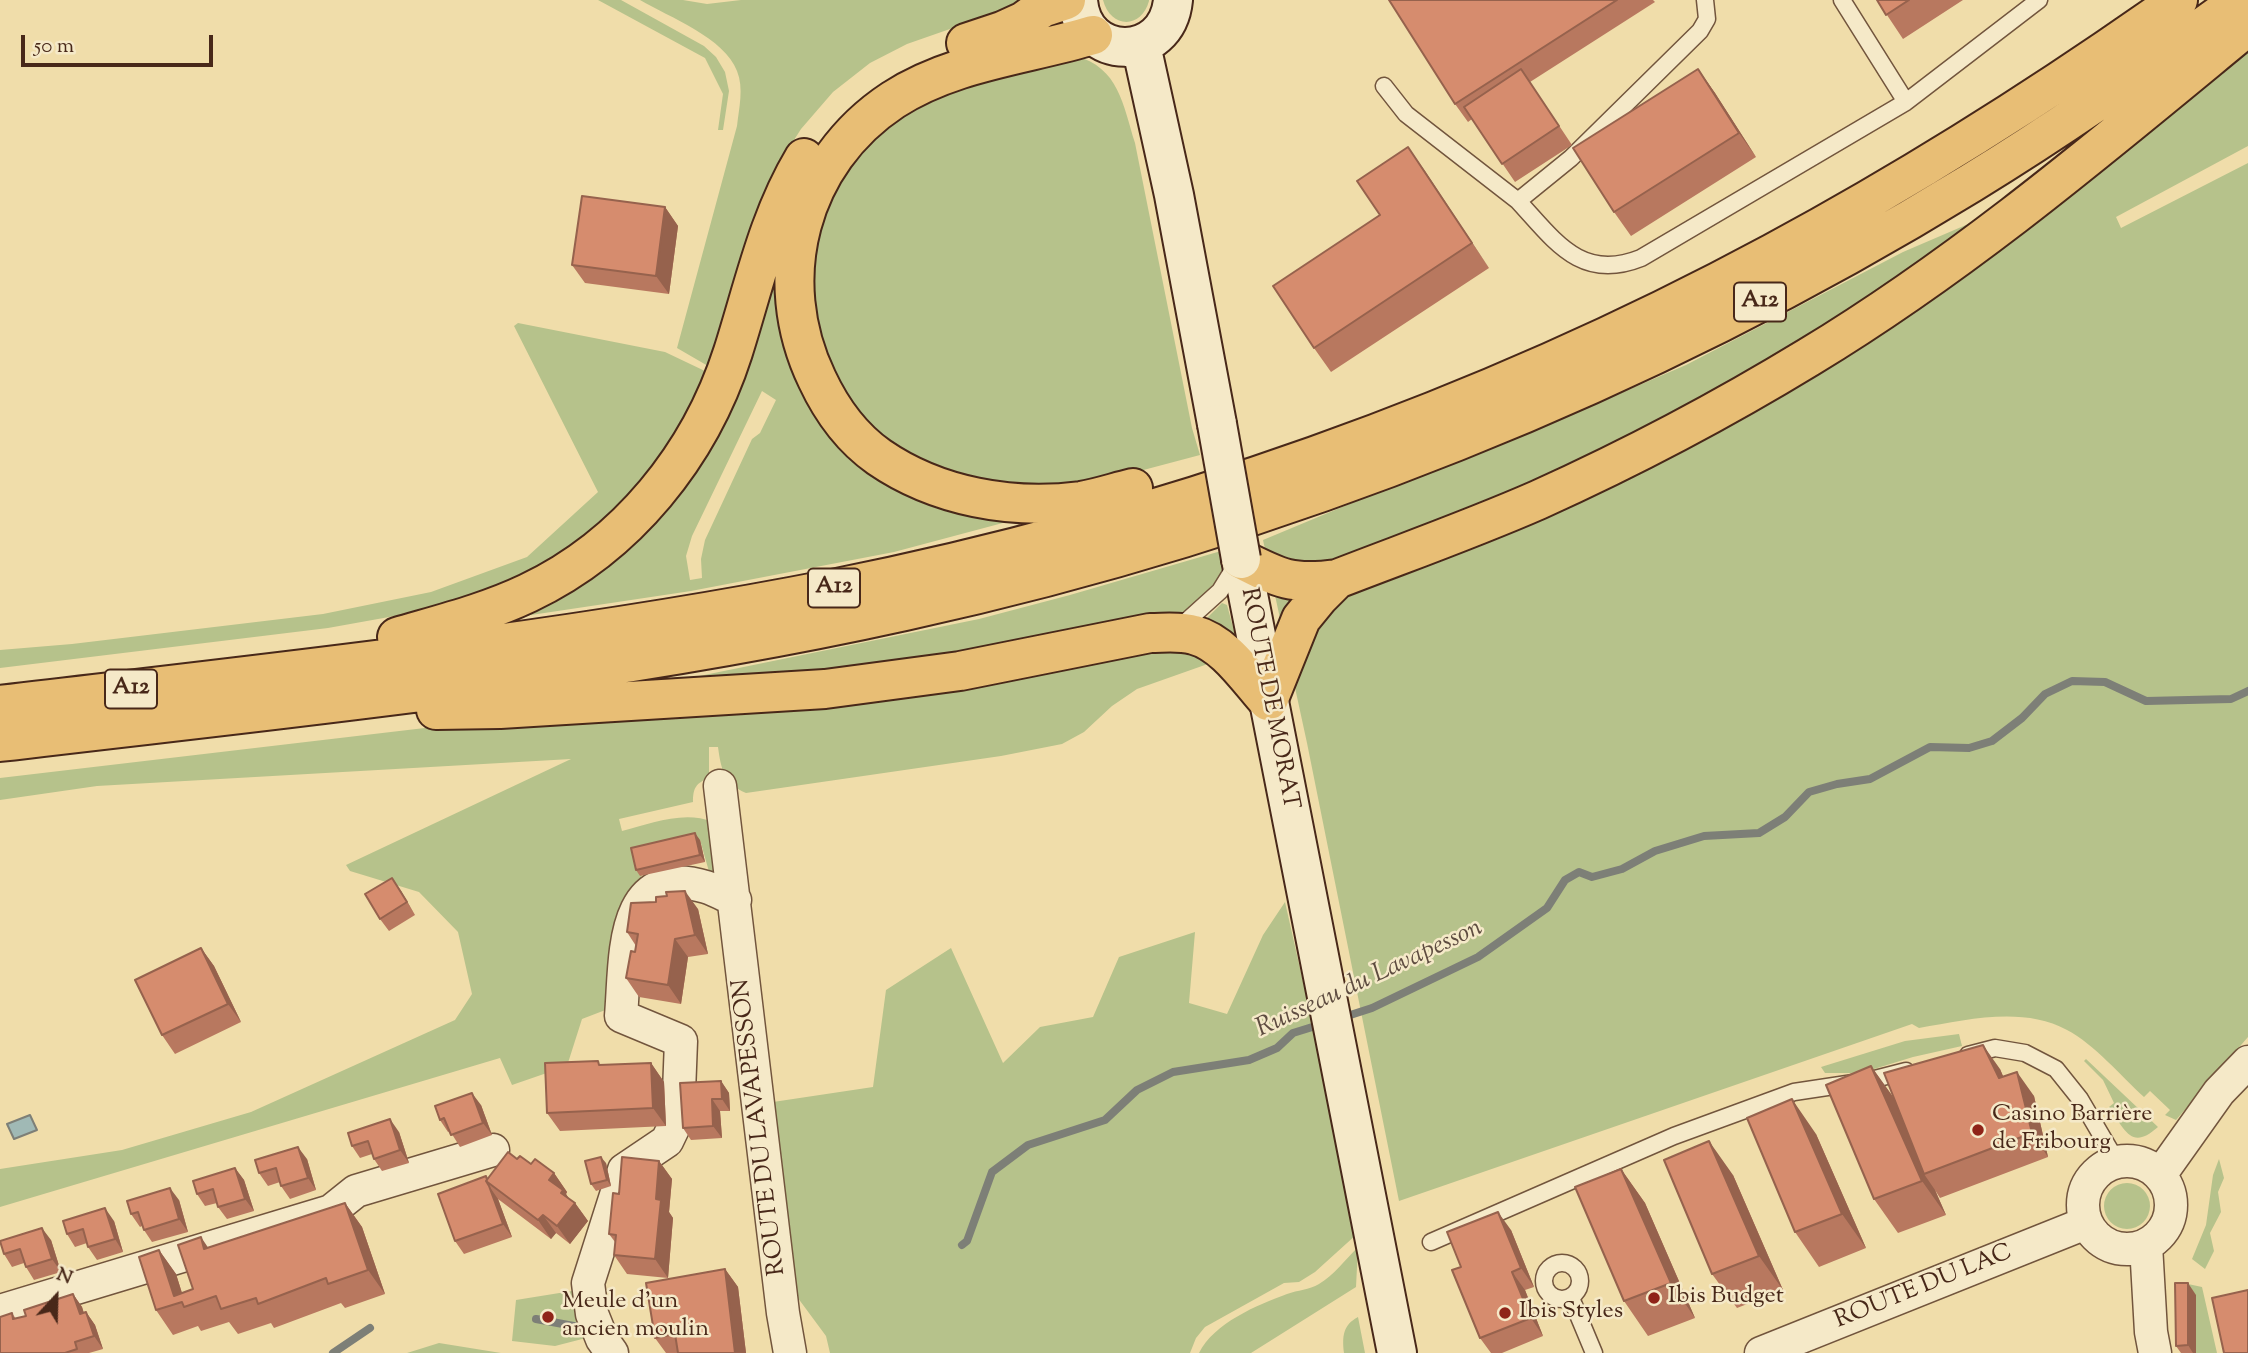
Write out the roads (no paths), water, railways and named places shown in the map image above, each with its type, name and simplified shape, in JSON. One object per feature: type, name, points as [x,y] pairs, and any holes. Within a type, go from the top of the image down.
[{"type":"highway","points":[[262,673],[486,610],[539,587],[606,544],[638,514],[666,481],[693,441],[716,397],[773,221],[792,178],[816,139],[846,104],[881,78],[916,59],[1002,32],[1042,8],[1066,0]]},
{"type":"highway","name":"A12","points":[[0,705],[631,624],[780,599],[1033,542],[1237,483],[1390,428],[1582,347],[1768,256],[2007,117],[2178,0]]},
{"type":"highway","name":"A12","points":[[0,742],[568,671],[841,625],[974,595],[1107,560],[1237,521],[1468,437],[1578,390],[1789,287],[1909,220],[2027,148],[2240,0]]},
{"type":"highway","points":[[1241,559],[1289,581],[1307,583],[1337,579],[1535,501],[1624,460],[1710,415],[1863,323],[2002,223],[2248,26]]},
{"type":"highway","points":[[1093,35],[1056,46],[1015,53],[926,82],[893,100],[873,116],[837,153],[815,188],[801,227],[793,272],[795,314],[805,354],[827,400],[853,434],[878,456],[904,472],[937,487],[974,498],[1030,504],[1082,501],[1190,473],[1300,439],[1390,428]]},
{"type":"highway","points":[[240,713],[500,709],[785,692],[936,675],[1150,633],[1174,632],[1195,635],[1209,641],[1225,654],[1268,701],[1301,619],[1337,579]]},
{"type":"main road","points":[[1078,0],[1078,11],[1093,35],[1119,47],[1141,45],[1164,29],[1171,16],[1173,0]]},
{"type":"main road","name":"ROUTE DE MORAT","points":[[1141,45],[1174,195],[1268,701],[1397,1353]]},
{"type":"street","name":"ROUTE DU LAVAPESSON","points":[[720,786],[790,1353]]},
{"type":"street","points":[[612,1353],[602,1339],[592,1314],[588,1283],[624,1170],[667,1140],[678,1118],[681,1041],[621,1016],[631,921],[637,905],[647,892],[676,882],[705,887],[735,901]]},
{"type":"street","points":[[2160,1175],[2219,1092],[2248,1062]]},
{"type":"street","points":[[0,1311],[331,1211],[356,1191],[493,1150]]},
{"type":"street","points":[[2132,1161],[2147,1166],[2160,1175],[2169,1191],[2171,1208],[2168,1222],[2158,1236],[2146,1245],[2134,1249],[2110,1245],[2096,1237],[2083,1213],[2083,1198],[2092,1178],[2103,1168],[2117,1162],[2132,1161]]},
{"type":"street","name":"ROUTE DU LAC","points":[[1761,1353],[2087,1223]]},
{"type":"street","points":[[2146,1245],[2151,1332],[2155,1353]]},
{"type":"lane","points":[[1518,201],[1571,158],[1700,31],[1707,19],[1704,0]]},
{"type":"lane","points":[[1842,0],[1906,102]]},
{"type":"lane","points":[[1384,86],[1406,114],[1518,201],[1575,257],[1600,266],[1622,266],[1641,258],[1906,102],[2039,0]]},
{"type":"lane","points":[[1174,632],[1220,591],[1241,559]]},
{"type":"lane","points":[[1956,1058],[1995,1048],[2025,1053],[2056,1069],[2080,1099],[2117,1162]]},
{"type":"lane","points":[[1431,1242],[1674,1136],[1794,1092],[1867,1081],[1918,1068]]},
{"type":"lane","points":[[1571,1298],[1594,1353]]},
{"type":"water","points":[[30,1115],[37,1130],[14,1139],[7,1124]]},
{"type":"waterway","name":"Ruisseau du Lavapesson","points":[[1341,1018],[1372,1008],[1478,957],[1547,908],[1565,880],[1579,872],[1592,877],[1622,869],[1655,851],[1704,836],[1759,833],[1785,817],[1809,792],[1870,779],[1930,747],[1969,748],[1992,741],[2022,718],[2045,694],[2072,681],[2105,682],[2146,701],[2231,699],[2248,691]]},
{"type":"waterway","name":"Ruisseau du Lavapesson","points":[[962,1245],[967,1241],[992,1172],[1028,1145],[1105,1120],[1137,1090],[1173,1072],[1249,1060],[1277,1048],[1293,1033],[1322,1024]]},
{"type":"waterway","name":"Ruisseau du Lavapesson","points":[[536,1319],[579,1327]]},
{"type":"waterway","name":"Ruisseau du Lavapesson","points":[[333,1353],[370,1328]]},
{"type":"place","name":"Casino Barrière de Fribourg","points":[[1978,1130]]},
{"type":"place","name":"Ibis Budget","points":[[1654,1298]]},
{"type":"place","name":"Ibis Styles","points":[[1505,1313]]},
{"type":"place","name":"Meule d’un ancien moulin","points":[[548,1317]]}]
